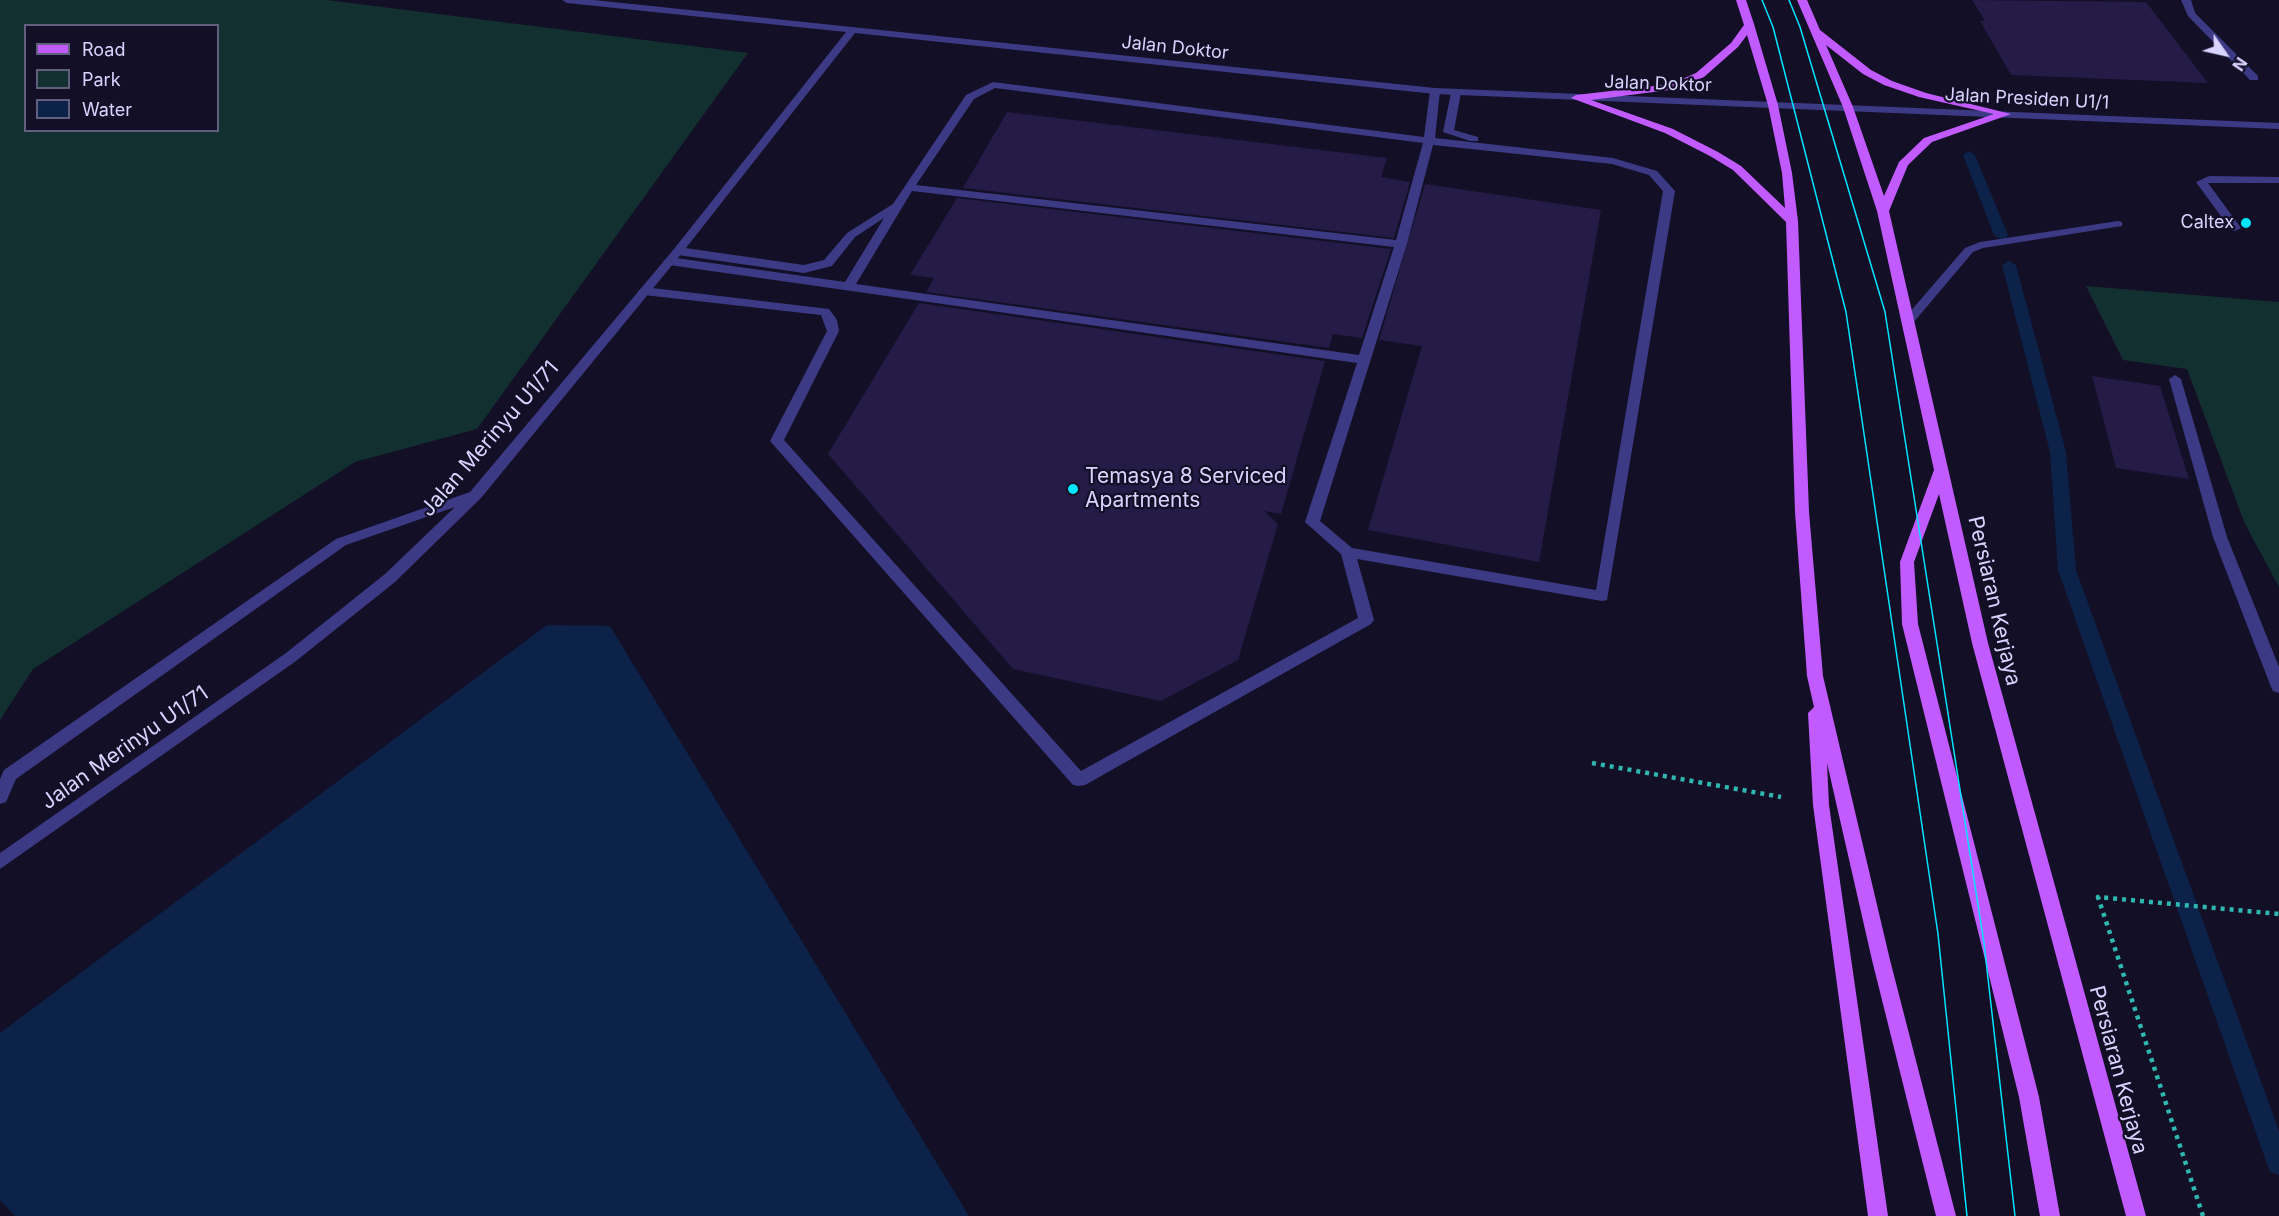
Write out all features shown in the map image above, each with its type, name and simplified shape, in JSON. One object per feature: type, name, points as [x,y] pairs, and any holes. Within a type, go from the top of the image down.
[{"type":"main road","points":[[1741,0],[1773,105],[1787,173],[1792,221],[1802,512],[1815,676],[1821,805],[1878,1216]]},
{"type":"main road","name":"Persiaran Kerjaya","points":[[1802,0],[1848,107],[1883,211],[1980,642],[2136,1216]]},
{"type":"main road","points":[[1576,98],[1673,87],[1700,75],[1714,64],[1734,45],[1749,24]]},
{"type":"main road","points":[[1813,29],[1867,72],[1888,83],[1923,95],[2006,114]]},
{"type":"main road","points":[[1576,98],[1669,131],[1714,154],[1737,168],[1792,221]]},
{"type":"main road","points":[[1883,211],[1903,164],[1928,140],[2006,114]]},
{"type":"main road","points":[[1942,468],[1907,562],[1910,624],[2029,1097],[2050,1216]]},
{"type":"main road","points":[[1815,676],[1881,960],[1946,1216]]},
{"type":"street","name":"Jalan Doktor","points":[[574,0],[1456,93],[1773,105]]},
{"type":"street","points":[[2186,0],[2191,14],[2254,78]]},
{"type":"street","name":"Jalan Merinyu U1/71","points":[[0,862],[291,657],[390,578],[476,495],[678,251],[852,31]]},
{"type":"street","points":[[849,286],[909,187],[970,97],[993,85],[1429,141],[1613,161],[1653,173],[1669,191],[1602,596],[1348,552],[1312,522],[1401,244],[1429,141],[1435,91]]},
{"type":"street","points":[[1456,93],[1448,132],[1514,151]]},
{"type":"street","name":"Jalan Presiden U1/1","points":[[1773,105],[2279,126]]},
{"type":"street","points":[[2235,228],[2202,183],[2209,179],[2279,180]]},
{"type":"street","points":[[909,187],[1401,244]]},
{"type":"street","points":[[678,251],[804,269],[828,263],[851,236],[899,204]]},
{"type":"street","points":[[1909,320],[1974,247],[2118,224]]},
{"type":"street","points":[[669,261],[1364,360]]},
{"type":"street","points":[[644,291],[825,312],[831,320],[833,331],[777,441],[1078,780],[1366,620],[1348,552]]},
{"type":"street","points":[[2175,379],[2220,537],[2279,687]]},
{"type":"street","points":[[0,797],[10,775],[341,542],[476,495]]},
{"type":"path","points":[[1592,764],[1748,790]]},
{"type":"path","points":[[2203,1216],[2098,897],[2279,914]]},
{"type":"green space","points":[[0,0],[327,0],[748,53],[477,429],[355,462],[33,669],[0,720]]},
{"type":"green space","points":[[2086,286],[2279,302],[2279,587],[2245,524],[2187,369],[2123,360]]},
{"type":"water","points":[[547,625],[610,626],[969,1216],[15,1216],[0,1200],[0,1033]]},
{"type":"building","points":[[1972,0],[2146,2],[2208,83],[2011,75],[1980,21],[1985,21]]},
{"type":"building","points":[[1007,112],[1387,158],[1381,177],[1410,182],[1394,238],[963,188]]},
{"type":"building","points":[[1425,184],[1601,210],[1539,562],[1368,530],[1422,346],[1379,340]]},
{"type":"building","points":[[957,198],[1391,249],[1362,338],[1333,334],[1329,348],[926,292],[934,278],[910,275]]},
{"type":"building","name":"Temasya 8 Serviced Apartments","points":[[919,303],[1325,361],[1281,514],[1264,511],[1278,524],[1238,660],[1161,701],[1013,669],[828,454]]},
{"type":"building","points":[[2092,376],[2160,386],[2189,479],[2116,468]]},
{"type":"waterway","points":[[1969,155],[2001,235]]},
{"type":"waterway","points":[[2009,265],[2058,452],[2067,570],[2279,1164]]},
{"type":"tram line","points":[[1762,0],[1773,27],[1846,312],[1938,934],[1967,1216]]},
{"type":"tram line","points":[[1789,0],[1800,27],[1885,312],[1984,943],[2015,1216]]},
{"type":"place","name":"Caltex","points":[[2246,223]]},
{"type":"place","name":"Temasya 8 Serviced Apartments","points":[[1073,489]]}]
